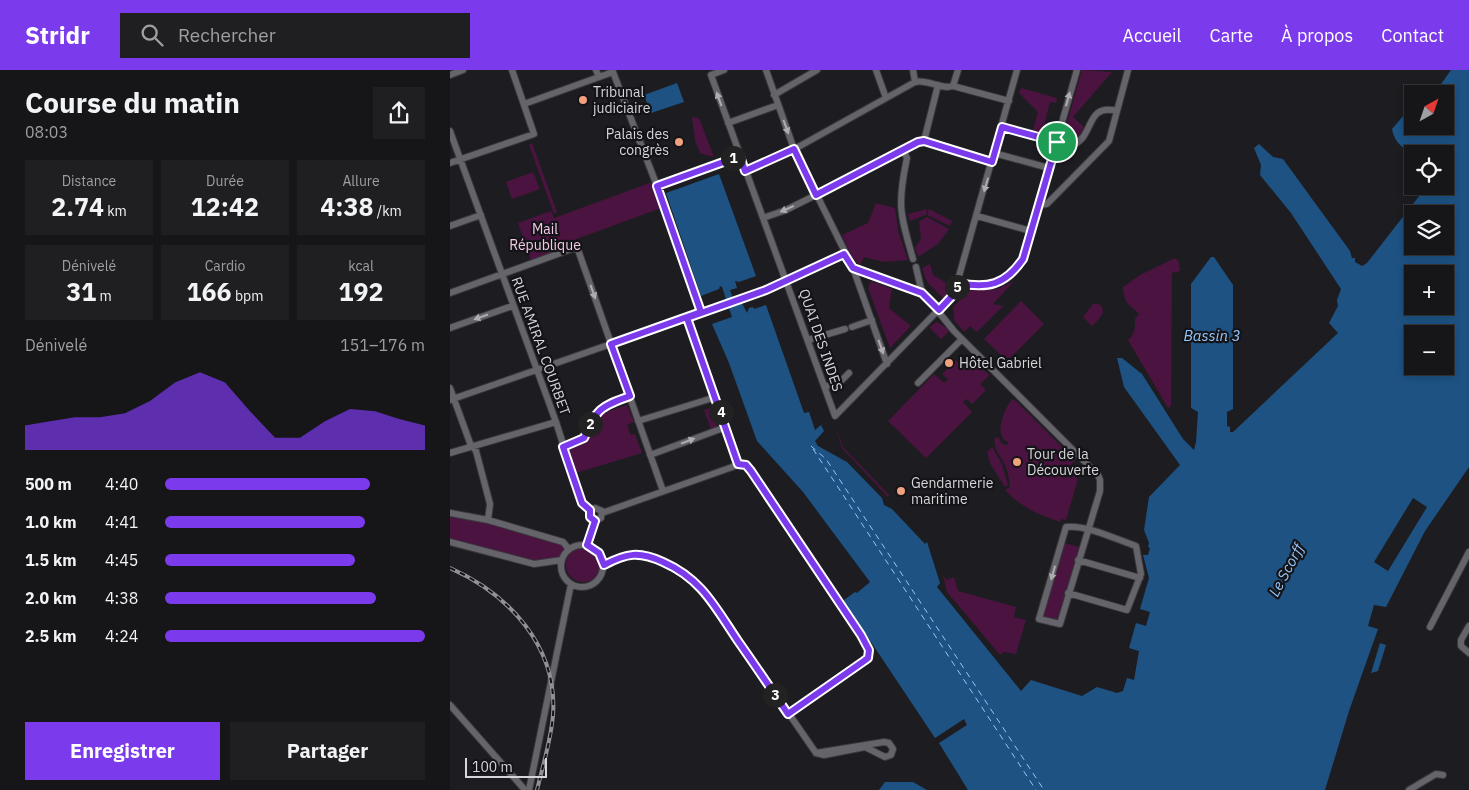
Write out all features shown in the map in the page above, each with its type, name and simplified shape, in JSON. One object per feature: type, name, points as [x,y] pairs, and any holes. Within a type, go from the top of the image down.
[{"type":"street","points":[[450,75],[463,70]]},
{"type":"street","points":[[450,163],[534,134],[512,70]]},
{"type":"street","points":[[596,70],[599,77]]},
{"type":"street","name":"QUAI DES INDES","points":[[724,70],[711,75],[835,416],[887,364]]},
{"type":"street","points":[[766,70],[794,149],[844,254],[853,268],[887,364],[954,294],[1017,70]]},
{"type":"street","points":[[774,95],[817,70]]},
{"type":"street","points":[[876,70],[886,98]]},
{"type":"street","points":[[913,70],[915,82]]},
{"type":"street","points":[[953,86],[958,70]]},
{"type":"street","points":[[958,283],[987,285],[1001,282],[1015,270],[1023,259],[1077,70]]},
{"type":"street","points":[[1038,205],[1047,204],[1109,141],[1128,70]]},
{"type":"street","points":[[524,104],[613,72],[703,312]]},
{"type":"street","points":[[745,171],[794,149],[915,82],[921,81],[953,86],[1008,101]]},
{"type":"street","points":[[924,141],[938,85]]},
{"type":"street","points":[[728,124],[778,105]]},
{"type":"street","points":[[1002,127],[1068,145],[1076,144],[1082,138],[1098,112],[1107,108],[1117,111]]},
{"type":"street","name":"RUE AMIRAL COURBET","points":[[450,130],[512,306],[556,422],[582,503],[590,510]]},
{"type":"street","points":[[763,218],[816,195],[870,166],[924,141],[992,162]]},
{"type":"street","points":[[903,150],[907,158],[900,189],[900,213],[913,259]]},
{"type":"street","points":[[994,153],[1049,168]]},
{"type":"street","points":[[657,186],[740,156]]},
{"type":"street","points":[[450,226],[481,214]]},
{"type":"street","points":[[977,216],[1031,231]]},
{"type":"street","points":[[450,293],[577,246],[663,491]]},
{"type":"street","points":[[452,399],[741,299],[786,281],[844,254]]},
{"type":"street","points":[[916,267],[922,293]]},
{"type":"street","points":[[853,268],[922,293],[939,310],[962,339],[1100,480],[1100,491],[1086,530],[1068,593],[1060,624],[1039,619],[1066,527],[1073,526],[1086,530],[1136,546],[1140,578],[1127,610],[1068,593]]},
{"type":"street","points":[[450,328],[512,306]]},
{"type":"street","points":[[687,318],[738,464]]},
{"type":"street","points":[[852,327],[872,320]]},
{"type":"street","points":[[808,340],[845,329]]},
{"type":"street","points":[[918,384],[962,339]]},
{"type":"street","points":[[825,386],[840,381],[849,373]]},
{"type":"street","points":[[450,388],[452,399],[476,451],[490,504],[488,520]]},
{"type":"street","points":[[563,447],[584,438],[597,411],[608,404],[630,396]]},
{"type":"street","points":[[638,421],[716,397]]},
{"type":"street","points":[[450,453],[556,422]]},
{"type":"street","points":[[650,456],[726,427]]},
{"type":"street","points":[[602,513],[738,464],[746,465],[861,635],[869,650],[868,658],[788,714]]},
{"type":"street","points":[[595,521],[590,517],[590,510],[597,508],[602,513]]},
{"type":"street","points":[[450,513],[488,520],[563,542],[568,548]]},
{"type":"street","points":[[587,545],[595,521],[602,518],[602,513]]},
{"type":"street","points":[[450,542],[534,564],[562,560]]},
{"type":"street","points":[[578,544],[587,545],[599,553],[604,565],[602,575],[596,583],[581,587],[571,584],[563,575],[562,560],[568,548],[578,544]]},
{"type":"street","points":[[1430,627],[1469,552]]},
{"type":"street","points":[[604,565],[624,556],[641,554],[676,568],[693,578],[711,601],[816,753],[824,755],[865,748],[885,757],[891,754],[893,749],[889,743],[884,742],[816,753]]},
{"type":"street","points":[[1078,560],[1140,578]]},
{"type":"street","points":[[529,790],[571,584]]},
{"type":"street","points":[[1469,626],[1461,640],[1461,646],[1469,653]]},
{"type":"street","points":[[450,705],[525,790]]},
{"type":"street","points":[[1409,790],[1436,774],[1443,776]]},
{"type":"green space","points":[[1082,70],[1112,72],[1073,117],[1084,127],[1079,138],[1074,141],[1063,137]]},
{"type":"green space","points":[[1021,88],[1057,98],[1056,103],[1050,102],[1042,133],[1033,130],[1038,112],[1019,93]]},
{"type":"green space","points":[[692,117],[699,118],[714,157],[699,153],[695,141]]},
{"type":"green space","points":[[532,143],[557,212],[554,214],[529,145]]},
{"type":"green space","points":[[533,172],[540,189],[512,199],[506,182]]},
{"type":"green space","name":"Mail République","points":[[655,181],[664,207],[574,240],[577,247],[532,264],[518,223],[551,211],[554,218]]},
{"type":"green space","points":[[876,203],[895,208],[898,230],[908,260],[884,262],[864,257],[860,265],[852,257],[842,235],[868,223]]},
{"type":"green space","points":[[927,209],[926,215],[910,221],[908,214]]},
{"type":"green space","points":[[929,209],[952,221],[950,226],[927,215]]},
{"type":"green space","points":[[927,217],[949,229],[938,244],[918,257],[915,248],[921,239],[919,221]]},
{"type":"green space","points":[[1175,258],[1179,262],[1180,271],[1172,273],[1171,405],[1168,408],[1128,340],[1133,334],[1135,319],[1139,314],[1126,301],[1123,287],[1140,275]]},
{"type":"green space","points":[[930,264],[933,275],[950,285],[951,290],[944,299],[927,282],[922,268]]},
{"type":"green space","points":[[871,281],[892,289],[889,308],[911,326],[890,348],[868,288]]},
{"type":"green space","points":[[1014,281],[993,304],[1003,306],[977,332],[970,326],[964,332],[954,320],[953,307],[971,290],[998,289]]},
{"type":"green space","points":[[1021,301],[1044,324],[1007,361],[984,339]]},
{"type":"green space","points":[[1093,304],[1099,304],[1102,307],[1103,313],[1092,326],[1083,317]]},
{"type":"green space","points":[[937,322],[950,330],[941,339],[929,327]]},
{"type":"green space","points":[[971,356],[979,367],[990,375],[980,384],[986,390],[972,404],[967,399],[963,402],[972,412],[926,458],[888,421],[934,374],[944,383],[948,379],[942,374],[956,360],[962,366]]},
{"type":"green space","points":[[1012,399],[1075,460],[1069,467],[1078,479],[1066,520],[1061,519],[1060,522],[1037,513],[1024,506],[1005,490],[1010,487],[1008,475],[996,448],[995,437],[999,438],[1002,444],[1008,445],[1008,442],[1001,435],[1001,422]]},
{"type":"green space","points":[[627,405],[634,422],[627,425],[631,435],[635,434],[642,453],[576,473],[568,447],[587,439],[598,415]]},
{"type":"green space","points":[[710,408],[717,426],[711,429],[704,410]]},
{"type":"green space","points":[[835,424],[843,447],[889,495],[888,497],[842,448]]},
{"type":"green space","points":[[992,447],[1002,464],[1008,485],[1005,487],[991,465],[987,452]]},
{"type":"green space","points":[[450,513],[563,542],[568,548],[562,560],[534,564],[450,542]]},
{"type":"green space","points":[[1064,543],[1079,547],[1057,621],[1042,616]]},
{"type":"green space","points":[[583,548],[590,549],[595,553],[599,558],[599,572],[595,577],[590,581],[583,582],[576,581],[571,577],[567,572],[566,565],[567,558],[571,553],[576,549]]},
{"type":"green space","points":[[943,575],[946,580],[954,577],[958,591],[1016,607],[1014,617],[1026,620],[1016,654],[1004,652],[1000,655],[947,592]]},
{"type":"water","points":[[1451,70],[1469,70],[1469,467],[1425,531],[1386,607],[1374,605],[1368,626],[1378,629],[1349,711],[1325,790],[968,790],[939,743],[967,725],[964,719],[935,738],[845,603],[844,600],[855,592],[857,593],[870,582],[803,492],[757,441],[729,363],[712,324],[732,317],[722,287],[720,286],[719,289],[701,296],[666,193],[719,174],[756,276],[739,282],[735,281],[737,288],[730,290],[735,305],[742,303],[747,313],[749,308],[753,307],[754,309],[766,305],[804,413],[809,412],[815,430],[821,425],[824,431],[815,441],[818,446],[847,462],[882,498],[884,505],[892,509],[925,544],[927,542],[940,583],[937,587],[1021,691],[1031,680],[1082,696],[1097,687],[1117,693],[1123,691],[1127,678],[1134,680],[1139,651],[1129,648],[1136,623],[1146,626],[1150,612],[1140,609],[1149,578],[1143,555],[1148,555],[1150,548],[1148,547],[1149,543],[1144,530],[1149,497],[1180,465],[1124,387],[1117,358],[1122,358],[1142,374],[1183,439],[1194,450],[1198,412],[1191,408],[1191,284],[1211,257],[1214,257],[1233,285],[1233,409],[1227,412],[1227,426],[1230,427],[1230,432],[1233,432],[1338,333],[1329,323],[1338,306],[1337,300],[1341,289],[1291,213],[1260,175],[1261,165],[1254,148],[1259,144],[1273,157],[1283,159],[1350,251],[1352,258],[1355,258],[1355,262],[1362,266],[1367,263],[1404,216],[1404,255],[1454,255],[1454,205],[1412,205],[1420,195],[1454,195],[1454,145],[1404,145],[1404,148],[1395,138],[1392,129],[1404,115],[1404,135],[1454,135],[1454,85],[1440,85]]},
{"type":"water","points":[[677,83],[684,102],[651,113],[644,95]]},
{"type":"water","points":[[1380,643],[1386,645],[1378,671],[1371,673]]},
{"type":"water","points":[[885,782],[913,782],[927,790],[879,790]]},
{"type":"pier","points":[[1413,498],[1427,507],[1388,571],[1374,562]]},
{"type":"ferry route","points":[[811,446],[826,459],[1044,790]]},
{"type":"ferry route","points":[[813,449],[1036,790]]},
{"type":"railway","points":[[450,568],[492,592],[510,608],[526,626],[538,645],[547,667],[552,690],[553,715],[549,743],[537,790]]},
{"type":"place","name":"Tribunal judiciaire","points":[[583,100]]},
{"type":"place","name":"Palais des congrès","points":[[679,142]]},
{"type":"place","name":"Hôtel Gabriel","points":[[949,363]]},
{"type":"place","name":"Tour de la Découverte","points":[[1017,462]]},
{"type":"place","name":"Gendarmerie maritime","points":[[901,491]]},
{"type":"route","points":[[1002,127],[1057,142],[1023,259],[1015,270],[1001,282],[987,285],[958,283],[951,299],[939,310],[922,293],[865,274],[853,268],[844,254],[766,290],[687,318],[738,464],[746,465],[751,471],[861,635],[869,650],[868,658],[788,714],[711,601],[693,578],[676,568],[641,554],[624,556],[604,565],[599,553],[587,545],[595,521],[590,517],[590,510],[582,503],[563,447],[584,438],[597,411],[608,404],[630,396],[611,344],[701,312],[657,186],[740,156],[745,171],[794,149],[816,195],[918,142],[924,141],[992,162],[1002,127]]},
{"type":"water label","name":"Bassin 3","points":[[1212,335]]},
{"type":"water label","name":"Le Scorff","points":[[1286,570]]}]
